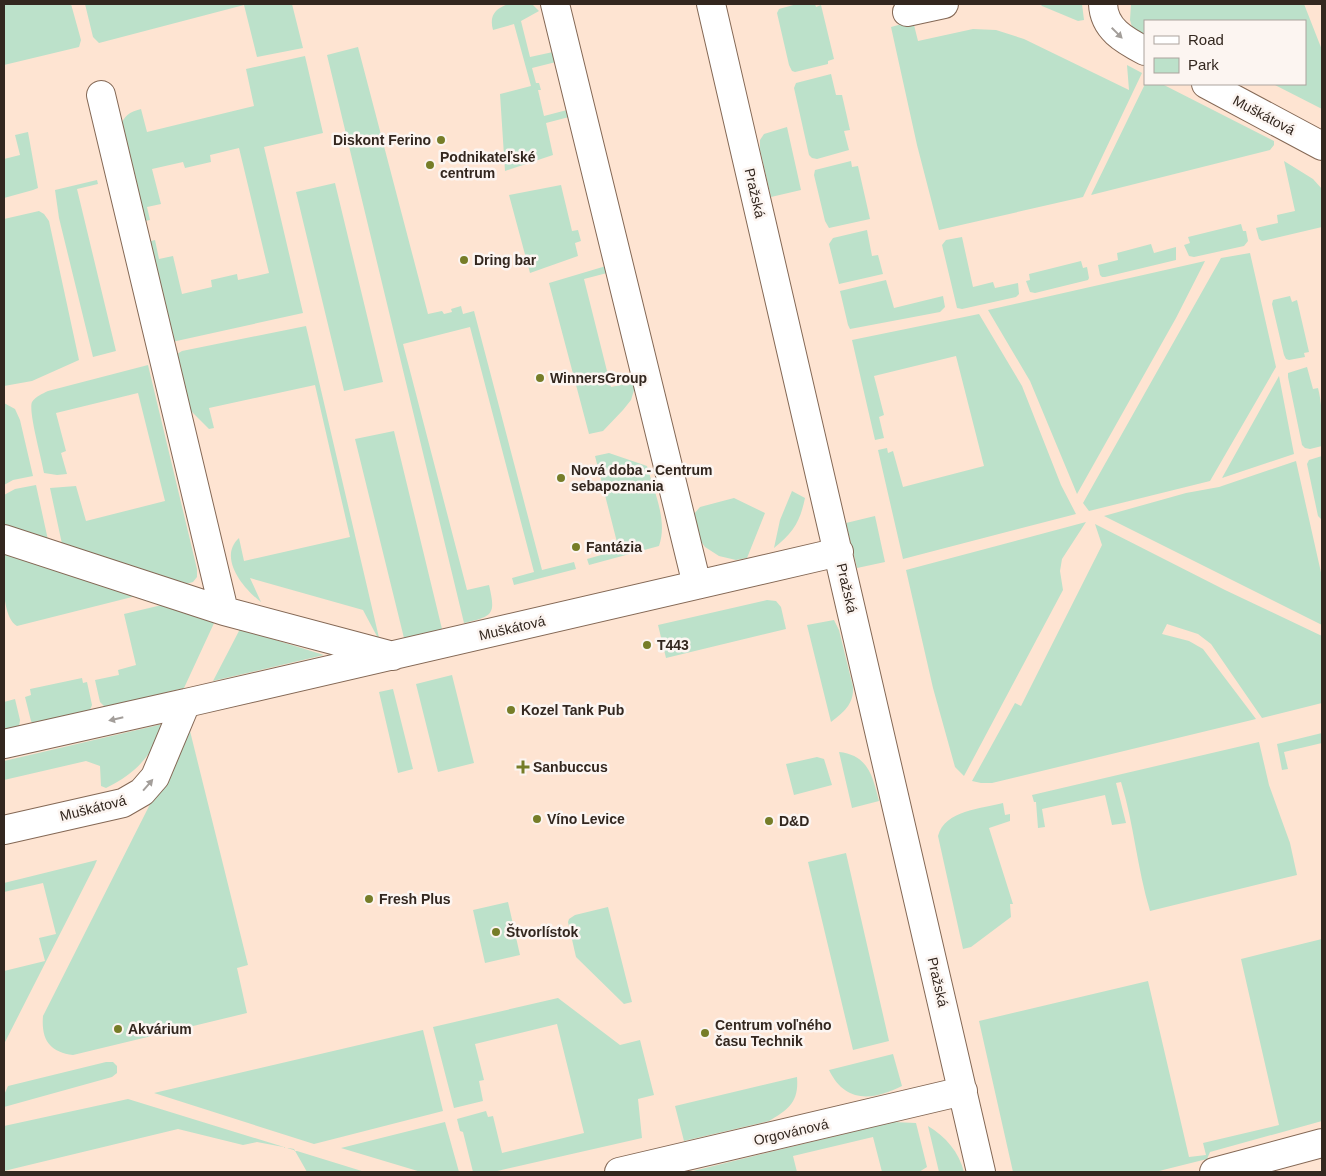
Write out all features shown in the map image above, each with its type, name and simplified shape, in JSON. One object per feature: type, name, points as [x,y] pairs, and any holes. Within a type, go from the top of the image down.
[{"type":"street","points":[[555,4],[697,585]]},
{"type":"street","name":"Pražská","points":[[711,4],[981,1172]]},
{"type":"street","points":[[907,12],[944,4]]},
{"type":"street","points":[[1103,4],[1108,24],[1116,34],[1144,50]]},
{"type":"street","name":"Muškátová","points":[[1208,85],[1322,146]]},
{"type":"street","points":[[101,95],[224,611]]},
{"type":"street","points":[[4,539],[224,611],[393,656]]},
{"type":"street","name":"Muškátová","points":[[4,744],[839,552]]},
{"type":"street","name":"Muškátová","points":[[4,830],[123,803],[142,792],[155,777],[186,703]]},
{"type":"street","name":"Orgovánová","points":[[620,1172],[963,1091]]},
{"type":"street","points":[[1214,1172],[1322,1143]]},
{"type":"green space","points":[[4,4],[71,4],[81,40],[79,47],[4,65]]},
{"type":"green space","points":[[85,4],[292,4],[303,48],[257,57],[244,5],[99,43],[93,37]]},
{"type":"green space","points":[[509,4],[532,4],[539,11],[521,21],[530,57],[553,52],[556,62],[532,68],[536,83],[539,83],[541,90],[538,90],[544,116],[567,110],[569,117],[546,123],[553,155],[505,171],[500,94],[531,86],[514,24],[493,30],[492,21],[494,13]]},
{"type":"green space","points":[[797,4],[815,4],[816,7],[821,5],[834,59],[828,61],[828,64],[795,72],[792,71],[789,65],[777,13],[779,9]]},
{"type":"green space","points":[[1040,4],[1082,4],[1084,20],[1078,21]]},
{"type":"green space","points":[[1131,4],[1304,4],[1322,50],[1322,109],[1275,85],[1306,85],[1306,20],[1144,20],[1144,44],[1136,40],[1130,20]]},
{"type":"green space","points":[[913,21],[918,41],[973,29],[996,30],[1024,39],[1129,90],[1127,65],[1142,73],[1083,197],[939,230],[917,145],[891,27]]},
{"type":"green space","points":[[358,47],[428,314],[442,311],[444,314],[452,312],[451,309],[461,306],[463,314],[474,311],[542,570],[574,562],[576,569],[514,585],[512,578],[534,572],[470,327],[403,344],[467,590],[489,585],[492,603],[490,613],[464,623],[327,55]]},
{"type":"green space","points":[[305,56],[323,133],[264,147],[303,313],[172,342],[147,242],[155,240],[159,259],[173,256],[182,294],[212,287],[211,280],[237,274],[238,280],[269,273],[239,148],[210,155],[211,162],[185,168],[183,162],[152,169],[161,204],[147,207],[150,220],[140,222],[120,127],[125,117],[141,109],[147,132],[254,106],[246,69]]},
{"type":"green space","points":[[831,74],[836,95],[842,95],[850,130],[844,131],[849,150],[817,159],[809,155],[794,88],[796,83]]},
{"type":"green space","points":[[1145,85],[1164,85],[1274,141],[1274,145],[1270,150],[1091,195]]},
{"type":"green space","points":[[787,127],[801,190],[771,197],[760,150],[760,140],[764,134]]},
{"type":"green space","points":[[28,132],[38,188],[4,198],[4,159],[20,155],[15,135]]},
{"type":"green space","points":[[851,161],[852,167],[858,166],[870,219],[829,228],[825,221],[814,175],[815,170]]},
{"type":"green space","points":[[1284,161],[1313,179],[1322,189],[1322,227],[1262,241],[1259,239],[1256,228],[1278,223],[1277,215],[1295,211]]},
{"type":"green space","points":[[97,180],[98,184],[77,189],[116,351],[93,357],[59,218],[55,190]]},
{"type":"green space","points":[[335,183],[383,382],[344,391],[296,192]]},
{"type":"green space","points":[[561,185],[572,231],[578,230],[581,241],[575,243],[578,256],[530,273],[509,195]]},
{"type":"green space","points":[[39,211],[49,221],[79,360],[32,381],[4,386],[4,219]]},
{"type":"green space","points":[[1241,224],[1243,231],[1246,231],[1248,241],[1244,246],[1194,257],[1189,256],[1184,245],[1190,243],[1188,237]]},
{"type":"green space","points":[[867,230],[872,256],[878,255],[883,274],[839,284],[829,244],[833,238]]},
{"type":"green space","points":[[962,237],[973,287],[993,282],[995,288],[1018,283],[1019,294],[1016,297],[962,309],[957,308],[942,245],[946,240]]},
{"type":"green space","points":[[1151,244],[1154,253],[1176,247],[1176,260],[1105,277],[1100,275],[1098,265],[1118,260],[1117,253]]},
{"type":"green space","points":[[1250,253],[1276,367],[1210,481],[1089,511],[1083,503],[1221,258]]},
{"type":"green space","points":[[1081,261],[1083,268],[1087,267],[1088,280],[1035,293],[1030,292],[1026,281],[1030,280],[1029,274]]},
{"type":"green space","points":[[1205,261],[1176,318],[1077,494],[1030,381],[988,310]]},
{"type":"green space","points":[[606,266],[607,273],[584,279],[611,387],[634,382],[635,387],[631,400],[603,431],[589,434],[549,283]]},
{"type":"green space","points":[[886,280],[894,308],[943,296],[945,307],[940,312],[850,329],[840,291]]},
{"type":"green space","points":[[1290,296],[1292,302],[1297,300],[1309,352],[1304,353],[1305,357],[1289,360],[1284,355],[1272,304],[1273,300]]},
{"type":"green space","points":[[979,314],[1022,386],[1061,485],[1076,514],[903,559],[878,450],[887,448],[888,453],[893,451],[903,487],[984,466],[956,356],[874,376],[884,415],[879,417],[884,438],[875,440],[852,340]]},
{"type":"green space","points":[[306,326],[380,642],[363,610],[250,578],[261,602],[241,582],[232,564],[233,546],[239,538],[244,561],[350,537],[315,385],[209,408],[214,428],[209,429],[191,411],[176,358],[177,354],[182,351]]},
{"type":"green space","points":[[148,365],[197,569],[197,577],[193,582],[186,584],[62,544],[50,488],[76,486],[86,521],[165,501],[138,393],[56,413],[66,451],[61,453],[67,474],[44,473],[34,425],[32,402],[41,394]]},
{"type":"green space","points":[[1307,367],[1313,389],[1318,388],[1322,417],[1322,446],[1310,449],[1302,445],[1288,377],[1288,373]]},
{"type":"green space","points":[[1279,376],[1294,454],[1222,478]]},
{"type":"green space","points":[[4,403],[15,409],[20,420],[33,476],[13,480],[4,485]]},
{"type":"green space","points":[[394,431],[442,629],[404,638],[355,439]]},
{"type":"green space","points":[[609,453],[647,466],[661,516],[661,536],[659,546],[589,565],[587,559],[619,550],[595,456]]},
{"type":"green space","points":[[1322,456],[1322,520],[1318,516],[1307,464],[1309,460]]},
{"type":"green space","points":[[1296,461],[1322,577],[1322,625],[1104,516],[1186,493],[1219,487]]},
{"type":"green space","points":[[36,485],[48,540],[4,526],[4,495],[15,489]]},
{"type":"green space","points":[[792,491],[805,498],[801,514],[791,532],[774,548],[780,520]]},
{"type":"green space","points":[[734,498],[765,513],[747,558],[736,560],[719,556],[705,547],[700,540],[694,520],[694,514],[700,507]]},
{"type":"green space","points":[[875,516],[885,562],[857,568],[846,523]]},
{"type":"green space","points":[[1086,522],[1062,559],[1060,571],[1063,590],[964,776],[955,767],[933,688],[906,570]]},
{"type":"green space","points":[[1095,524],[1225,590],[1322,636],[1322,703],[1262,718],[1211,644],[1198,634],[1167,624],[1162,634],[1189,641],[1203,649],[1256,719],[992,783],[972,781],[1015,703],[1021,706],[1102,545]]},
{"type":"green space","points":[[4,552],[140,595],[17,626],[12,621],[5,603]]},
{"type":"green space","points":[[767,600],[776,601],[781,607],[786,629],[666,658],[658,625]]},
{"type":"green space","points":[[166,604],[215,621],[184,688],[105,707],[100,702],[95,680],[119,675],[118,670],[136,665],[124,614]]},
{"type":"green space","points":[[834,620],[839,630],[853,693],[847,707],[831,722],[807,625]]},
{"type":"green space","points":[[240,629],[324,655],[213,681]]},
{"type":"green space","points":[[452,675],[474,763],[438,772],[416,684]]},
{"type":"green space","points":[[82,678],[83,683],[87,682],[92,705],[90,710],[33,724],[25,697],[31,695],[30,689]]},
{"type":"green space","points":[[393,689],[413,769],[398,773],[379,692]]},
{"type":"green space","points":[[15,699],[20,720],[19,727],[4,730],[4,702]]},
{"type":"green space","points":[[167,723],[149,753],[136,769],[106,788],[101,786],[100,766],[86,761],[4,780],[4,761]]},
{"type":"green space","points":[[189,727],[248,965],[237,968],[247,1013],[73,1055],[58,1051],[53,1048],[46,1038],[43,1016]]},
{"type":"green space","points":[[1322,733],[1322,743],[1284,752],[1288,769],[1282,770],[1277,744]]},
{"type":"green space","points":[[1259,742],[1269,785],[1290,843],[1297,875],[1150,911],[1121,782],[1116,783],[1126,823],[1112,825],[1105,795],[1042,809],[1045,827],[1038,828],[1036,802],[1034,802],[1032,795]]},
{"type":"green space","points":[[839,752],[857,758],[868,769],[872,776],[879,801],[852,808]]},
{"type":"green space","points":[[817,757],[824,759],[832,785],[794,795],[786,764]]},
{"type":"green space","points":[[1003,803],[1005,815],[1010,814],[1010,821],[989,828],[1013,904],[1010,904],[1011,917],[971,947],[963,949],[938,836],[942,827],[956,816],[975,809]]},
{"type":"green space","points":[[846,853],[889,1041],[853,1050],[808,862]]},
{"type":"green space","points":[[97,860],[4,1044],[4,971],[45,961],[39,938],[56,934],[43,883],[4,892],[4,883]]},
{"type":"green space","points":[[508,902],[520,955],[485,963],[473,910]]},
{"type":"green space","points":[[608,907],[632,1002],[624,1004],[576,957],[568,922],[575,915]]},
{"type":"green space","points":[[1322,939],[1322,1121],[1210,1152],[1207,1159],[1155,1172],[1013,1172],[979,1021],[1148,981],[1189,1157],[1206,1155],[1203,1143],[1279,1125],[1241,959]]},
{"type":"green space","points":[[558,998],[620,1045],[640,1040],[654,1095],[638,1099],[642,1138],[493,1172],[473,1172],[463,1132],[460,1131],[457,1119],[486,1111],[488,1117],[493,1116],[502,1153],[584,1133],[557,1024],[475,1044],[484,1080],[479,1081],[483,1101],[454,1108],[433,1027]]},
{"type":"green space","points":[[423,1030],[443,1111],[314,1144],[154,1093]]},
{"type":"green space","points":[[893,1054],[902,1086],[880,1094],[860,1096],[851,1094],[843,1089],[829,1070]]},
{"type":"green space","points":[[106,1062],[113,1062],[117,1066],[117,1073],[112,1077],[4,1107],[4,1095],[8,1086]]},
{"type":"green space","points":[[797,1077],[796,1093],[791,1104],[782,1113],[769,1121],[684,1141],[675,1106]]},
{"type":"green space","points":[[128,1099],[284,1147],[257,1142],[243,1145],[178,1129],[4,1171],[4,1126]]},
{"type":"green space","points":[[445,1122],[459,1172],[421,1172],[341,1148]]},
{"type":"green space","points":[[893,1122],[916,1123],[927,1167],[919,1172],[882,1172],[873,1137],[793,1156],[797,1172],[689,1172]]},
{"type":"green space","points":[[928,1126],[941,1135],[951,1146],[959,1158],[964,1172],[939,1172]]},
{"type":"green space","points":[[295,1150],[365,1172],[307,1172]]},
{"type":"place","name":"Diskont Ferino","points":[[441,140]]},
{"type":"place","name":"Podnikateľské centrum","points":[[430,165]]},
{"type":"place","name":"Dring bar","points":[[464,260]]},
{"type":"place","name":"WinnersGroup","points":[[540,378]]},
{"type":"place","name":"Nová doba - Centrum sebapoznania","points":[[561,478]]},
{"type":"place","name":"Fantázia","points":[[576,547]]},
{"type":"place","name":"T443","points":[[647,645]]},
{"type":"place","name":"Kozel Tank Pub","points":[[511,710]]},
{"type":"place","name":"Sanbuccus","points":[[523,767]]},
{"type":"place","name":"Víno Levice","points":[[537,819]]},
{"type":"place","name":"D&D","points":[[769,821]]},
{"type":"place","name":"Fresh Plus","points":[[369,899]]},
{"type":"place","name":"Štvorlístok","points":[[496,932]]},
{"type":"place","name":"Akvárium","points":[[118,1029]]},
{"type":"place","name":"Centrum voľného času Technik","points":[[705,1033]]}]
